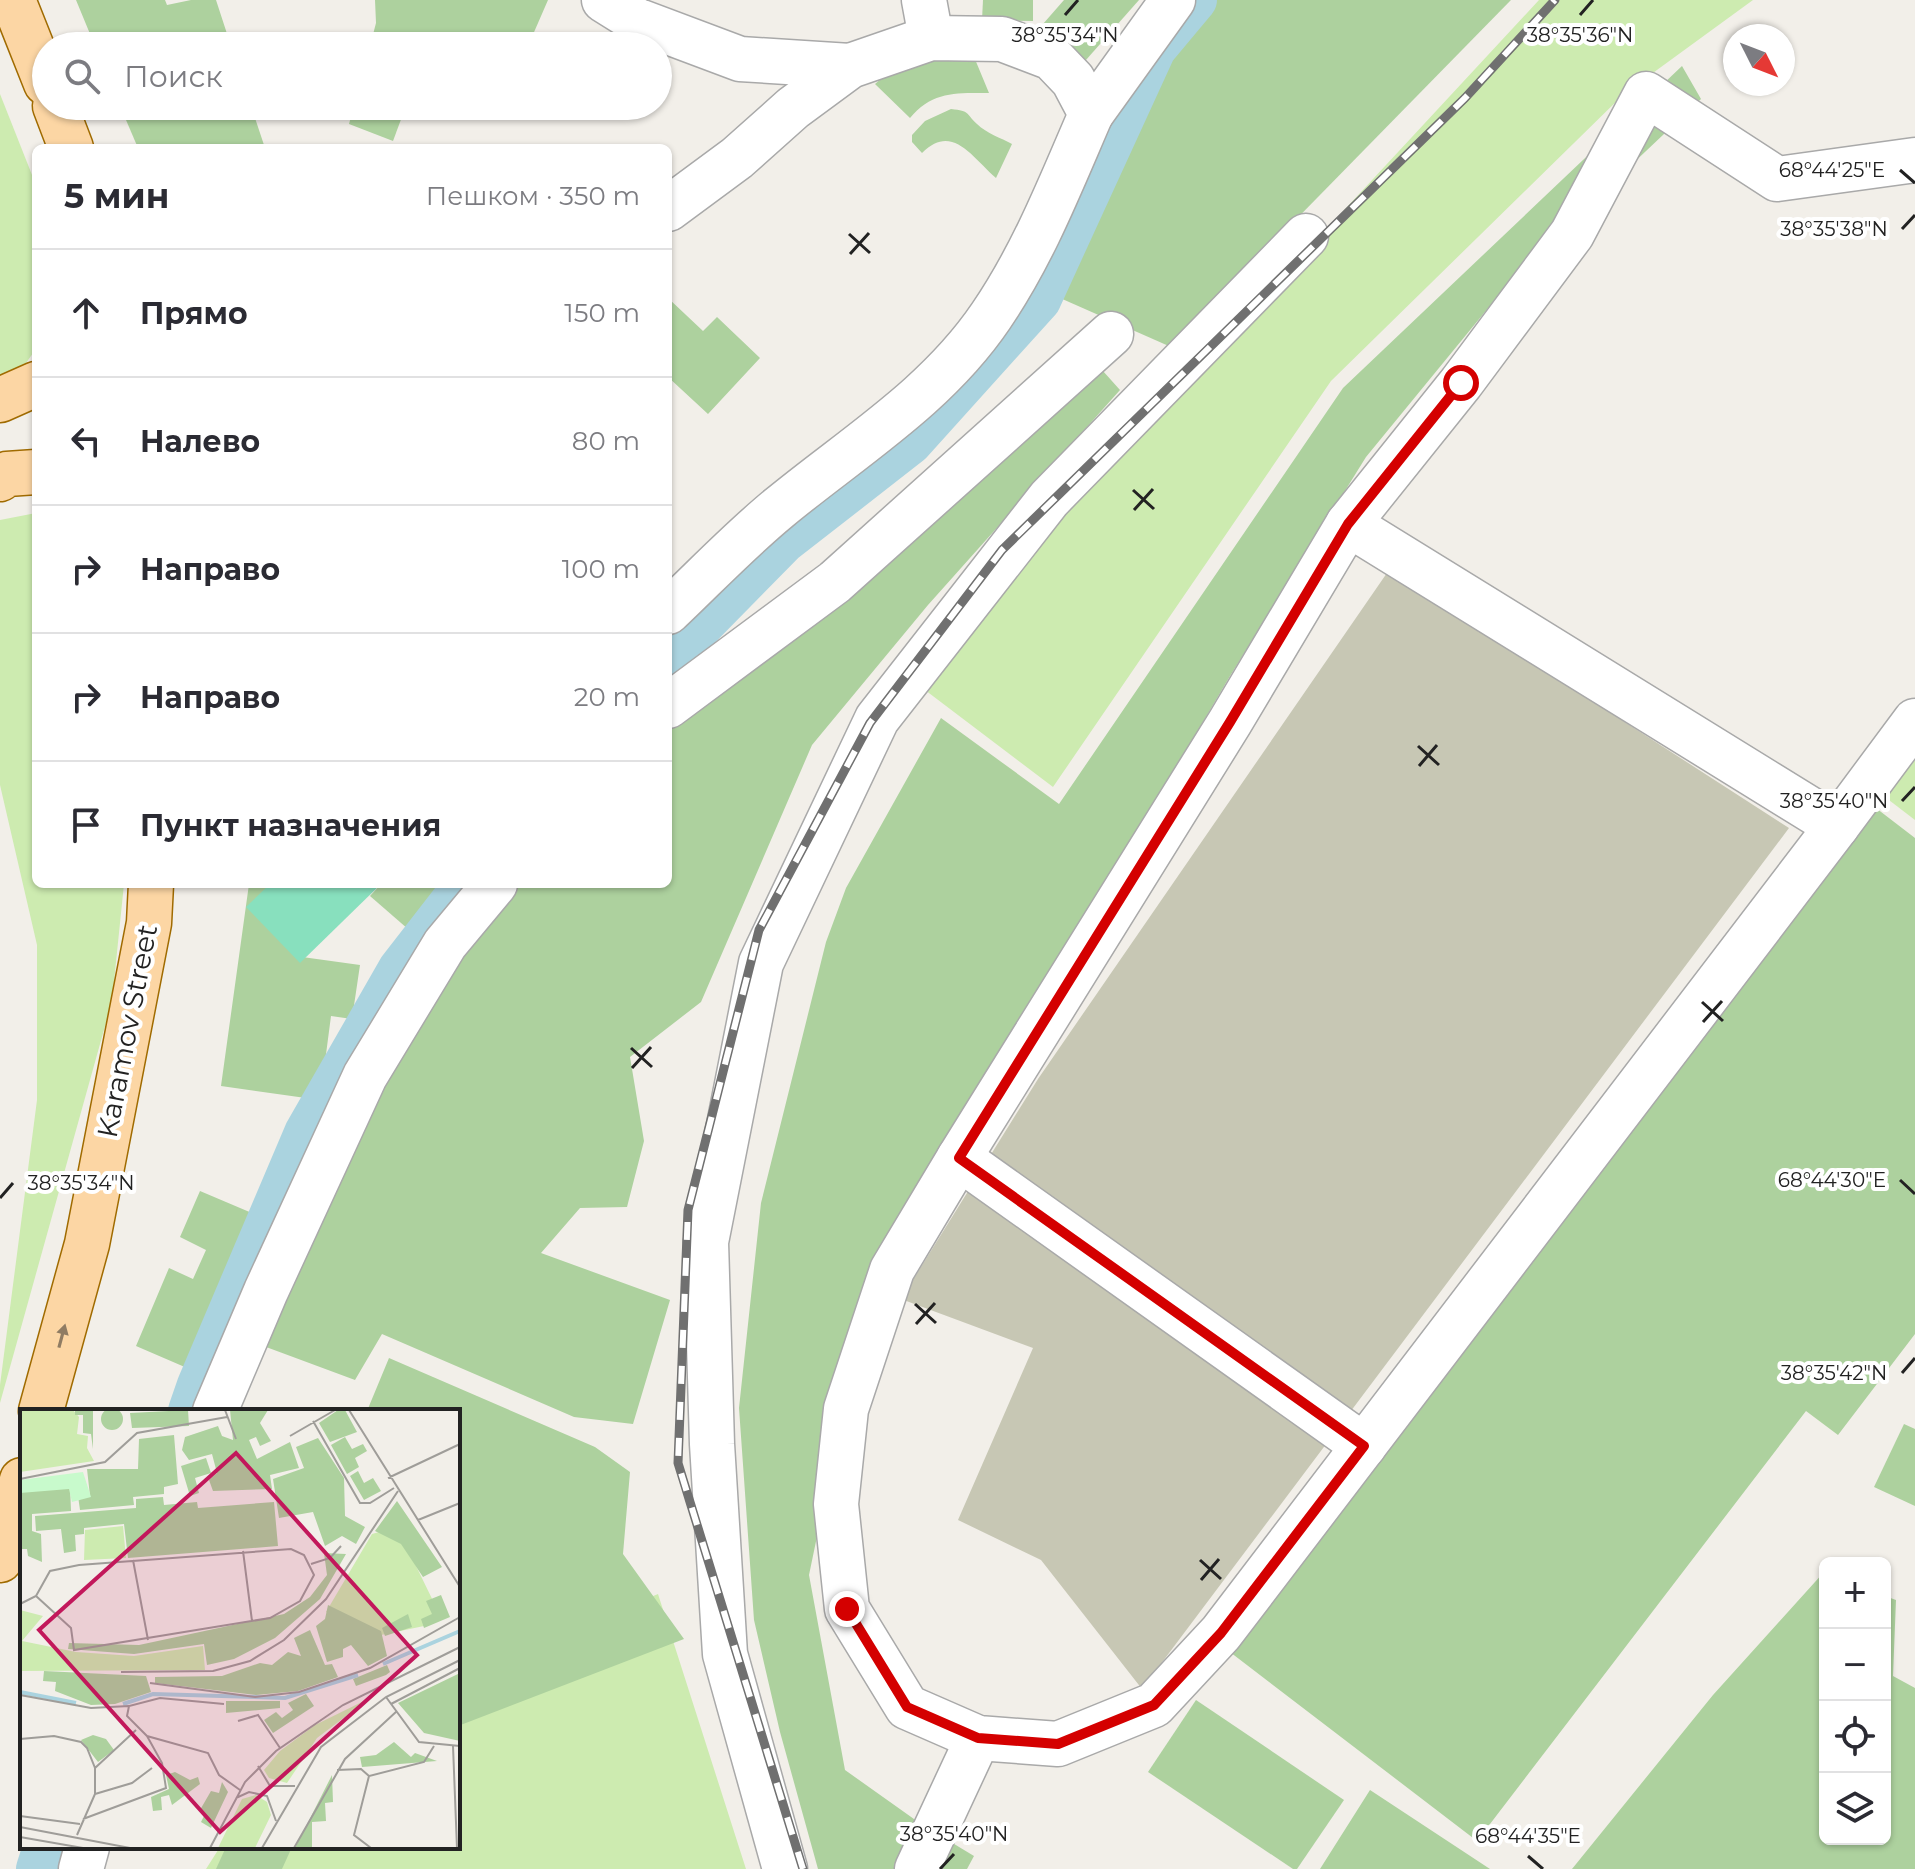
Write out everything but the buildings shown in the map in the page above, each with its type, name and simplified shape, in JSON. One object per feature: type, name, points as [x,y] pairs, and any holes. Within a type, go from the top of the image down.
[{"type":"main road","points":[[13,0],[32,48]]},
{"type":"main road","points":[[60,120],[69,144]]},
{"type":"main road","points":[[0,400],[32,386]]},
{"type":"main road","points":[[0,479],[7,474],[32,472]]},
{"type":"main road","name":"Karamov Street","points":[[42,1409],[87,1244],[149,923],[151,888]]},
{"type":"main road","points":[[0,1560],[20,1487]]},
{"type":"street","points":[[604,0],[636,20],[668,32]]},
{"type":"street","points":[[672,608],[778,509],[903,413],[952,364],[990,318],[1030,254],[1091,114],[1173,0]]},
{"type":"street","points":[[672,206],[737,158],[793,108],[850,66],[927,19],[1002,39],[1052,58],[1073,80],[1091,114]]},
{"type":"street","points":[[672,34],[740,59],[850,66]]},
{"type":"street","points":[[1915,160],[1777,179],[1646,94],[1572,234],[1461,383],[1348,524],[1230,722],[892,1270],[846,1409],[836,1504],[847,1609],[907,1707],[978,1738],[1058,1744],[1154,1705],[1221,1633],[1915,721]]},
{"type":"street","points":[[785,1869],[725,1654],[712,1444],[706,1242],[761,963],[877,719],[1049,499],[1306,236]]},
{"type":"street","points":[[672,703],[835,582],[1111,334]]},
{"type":"street","points":[[1348,524],[1837,826]]},
{"type":"street","points":[[216,1409],[266,1291],[365,1076],[445,944],[492,888]]},
{"type":"street","points":[[959,1158],[1364,1446]]},
{"type":"street","points":[[917,1869],[978,1738]]},
{"type":"street","points":[[81,1869],[86,1849]]},
{"type":"shaded area","points":[[1389,570],[1789,828],[1142,1689],[1041,1560],[958,1520],[1033,1348],[901,1299],[1038,1079]]},
{"type":"green space","points":[[76,0],[165,0],[167,5],[191,0],[216,0],[226,32],[89,32]]},
{"type":"green space","points":[[375,0],[548,0],[534,32],[374,32]]},
{"type":"green space","points":[[983,0],[1033,0],[1033,21],[982,20]]},
{"type":"green space","points":[[1064,0],[1139,0],[1078,69],[1036,32]]},
{"type":"green space","points":[[1211,0],[1511,0],[1171,347],[1060,298],[1097,202],[1167,50]]},
{"type":"green space","points":[[1539,0],[1753,0],[1624,94],[1331,381],[1053,787],[921,687],[1017,563]]},
{"type":"green space","points":[[972,52],[989,93],[936,98],[910,118],[875,84],[897,65]]},
{"type":"green space","points":[[1682,66],[1701,99],[1516,274],[1366,457],[1230,676],[1035,1008],[897,1222],[830,1474],[809,1575],[845,1770],[921,1824],[974,1856],[967,1869],[818,1869],[780,1732],[754,1620],[739,1408],[761,1203],[826,942],[846,888],[941,718],[1059,804],[1343,388]]},
{"type":"green space","points":[[0,94],[32,175],[32,355],[26,363],[0,377]]},
{"type":"green space","points":[[951,109],[965,112],[985,130],[1012,144],[996,178],[970,153],[952,142],[943,141],[922,153],[912,142],[912,135],[925,121]]},
{"type":"green space","points":[[126,120],[256,120],[264,144],[136,144]]},
{"type":"green space","points":[[350,120],[401,120],[393,141],[349,124]]},
{"type":"green space","points":[[672,302],[703,331],[717,317],[760,358],[708,414],[672,381]]},
{"type":"green space","points":[[1094,361],[1120,390],[928,605],[812,745],[701,1002],[630,1057],[644,1141],[627,1207],[580,1208],[541,1253],[670,1300],[633,1424],[574,1417],[382,1334],[355,1380],[258,1344],[377,1073],[502,888],[672,888],[672,715]]},
{"type":"green space","points":[[32,514],[32,888],[124,888],[112,1001],[0,1403],[37,1100],[37,945],[0,785],[0,520]]},
{"type":"green space","points":[[1915,760],[1915,820],[1885,797]]},
{"type":"green space","points":[[1872,805],[1915,838],[1915,1334],[1838,1435],[1806,1411],[1477,1841],[1226,1649]]},
{"type":"green space","points":[[248,888],[304,888],[295,956],[360,965],[352,1019],[331,1016],[320,1100],[221,1086]]},
{"type":"green space","points":[[266,888],[377,888],[300,963],[246,907]]},
{"type":"green space","points":[[377,888],[444,888],[408,929],[370,896]]},
{"type":"green space","points":[[200,1191],[261,1217],[194,1371],[136,1346],[169,1268],[193,1279],[206,1250],[180,1237]]},
{"type":"green space","points":[[389,1358],[595,1447],[630,1472],[623,1554],[684,1639],[460,1725],[460,1409],[368,1409]]},
{"type":"green space","points":[[1904,1424],[1915,1429],[1915,1506],[1874,1487]]},
{"type":"green space","points":[[1819,1578],[1819,1845],[1891,1845],[1891,1598],[1896,1600],[1893,1676],[1915,1688],[1915,1869],[1572,1869],[1713,1695]]},
{"type":"green space","points":[[658,1594],[746,1869],[206,1869],[219,1849],[460,1849],[460,1677]]},
{"type":"green space","points":[[1196,1700],[1344,1800],[1297,1869],[1148,1772]]},
{"type":"green space","points":[[1370,1790],[1490,1869],[1320,1869]]},
{"type":"green space","points":[[225,1849],[291,1849],[282,1869],[216,1869]]},
{"type":"waterway","points":[[672,655],[783,542],[910,443],[1039,300],[1154,49],[1195,0]]},
{"type":"waterway","points":[[191,1409],[306,1133],[400,969],[463,888]]},
{"type":"waterway","points":[[38,1869],[44,1849]]},
{"type":"railway","points":[[803,1869],[678,1463],[688,1210],[759,930],[870,723],[1002,550],[1465,98],[1555,0]]},
{"type":"route","points":[[847,1609],[907,1707],[978,1738],[1058,1744],[1154,1705],[1221,1633],[1364,1446],[959,1158],[1230,722],[1348,524],[1461,383]]}]
